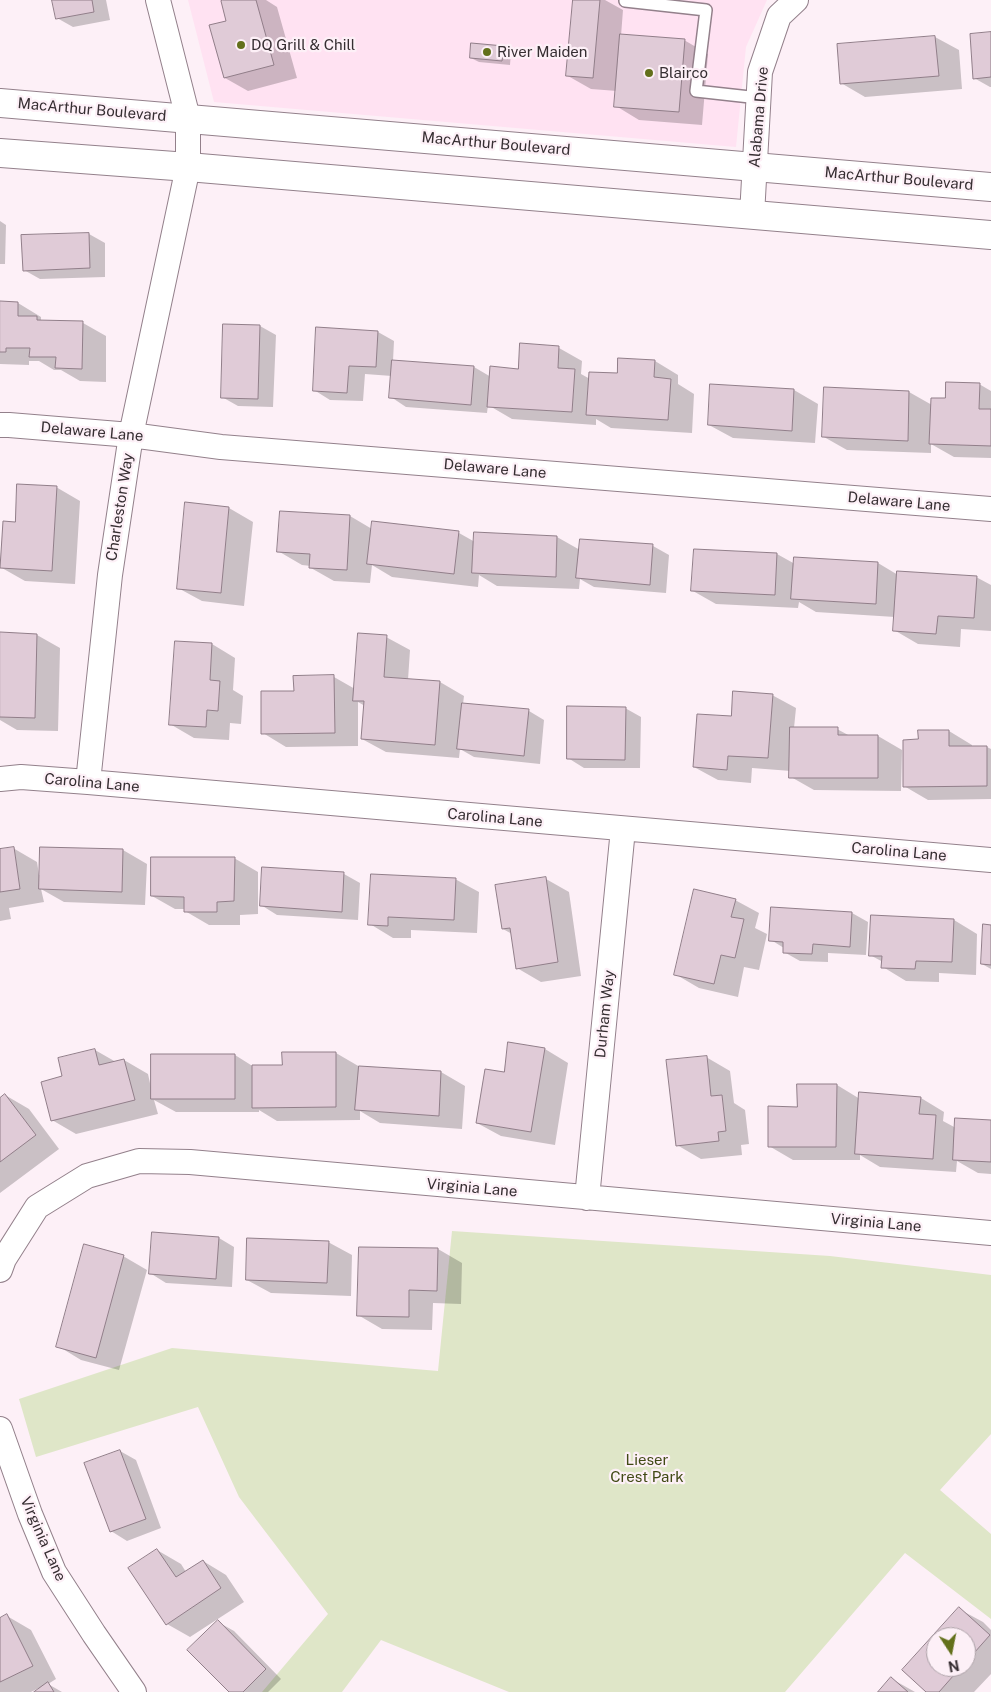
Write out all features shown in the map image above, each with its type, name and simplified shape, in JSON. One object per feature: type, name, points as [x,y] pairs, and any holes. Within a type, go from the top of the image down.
[{"type":"street","name":"Charleston Way","points":[[88,782],[110,576],[131,435],[188,167],[188,118],[158,0]]},
{"type":"street","name":"Alabama Drive","points":[[752,215],[760,72],[779,16],[796,0]]},
{"type":"street","name":"MacArthur Boulevard","points":[[0,103],[991,187]]},
{"type":"street","points":[[0,153],[188,167],[991,235]]},
{"type":"street","name":"Delaware Lane","points":[[0,426],[9,424],[131,435],[221,447],[991,510]]},
{"type":"street","name":"Carolina Lane","points":[[0,780],[21,777],[88,782],[991,860]]},
{"type":"street","name":"Durham Way","points":[[586,1198],[623,829]]},
{"type":"street","name":"Virginia Lane","points":[[0,1270],[4,1258],[37,1207],[87,1176],[139,1162],[190,1162],[991,1233]]},
{"type":"street","name":"Virginia Lane","points":[[0,1429],[30,1514],[54,1572],[134,1692]]},
{"type":"lane","points":[[626,1],[706,10],[696,91],[759,98]]},
{"type":"shaded area","points":[[188,0],[767,0],[746,47],[736,147],[214,102]]},
{"type":"green space","name":"Lieser Crest Park","points":[[452,1231],[830,1256],[991,1275],[991,1434],[940,1490],[991,1534],[991,1619],[905,1553],[785,1692],[509,1692],[381,1640],[342,1692],[262,1692],[328,1614],[239,1497],[198,1407],[36,1457],[19,1399],[172,1348],[438,1371]]},
{"type":"building","points":[[52,0],[92,0],[94,12],[56,19]]},
{"type":"building","name":"DQ Grill & Chill","points":[[256,0],[274,65],[224,78],[209,25],[226,21],[221,1]]},
{"type":"building","points":[[573,0],[600,0],[593,78],[566,76]]},
{"type":"building","points":[[991,32],[991,77],[973,79],[970,34]]},
{"type":"building","name":"Blairco","points":[[620,34],[685,39],[679,112],[614,107]]},
{"type":"building","points":[[935,36],[939,76],[840,84],[837,44]]},
{"type":"building","name":"River Maiden","points":[[471,43],[504,46],[502,61],[470,58]]},
{"type":"building","points":[[89,233],[90,268],[23,271],[21,235]]},
{"type":"building","points":[[0,301],[18,302],[18,316],[37,316],[37,320],[83,321],[82,369],[55,368],[56,357],[29,357],[30,348],[6,348],[6,352],[0,352]]},
{"type":"building","points":[[223,324],[260,325],[258,399],[221,398]]},
{"type":"building","points":[[316,327],[378,331],[376,367],[349,366],[347,393],[313,391]]},
{"type":"building","points":[[520,343],[559,346],[558,368],[575,369],[572,412],[487,407],[490,366],[518,369]]},
{"type":"building","points":[[618,358],[655,360],[654,377],[671,379],[668,420],[586,415],[589,372],[617,373]]},
{"type":"building","points":[[392,360],[474,366],[471,405],[389,398]]},
{"type":"building","points":[[946,382],[980,383],[979,409],[991,409],[991,446],[929,444],[931,398],[945,398]]},
{"type":"building","points":[[710,384],[794,389],[792,431],[708,425]]},
{"type":"building","points":[[824,387],[909,391],[908,441],[822,437]]},
{"type":"building","points":[[17,484],[57,486],[52,571],[0,568],[3,521],[15,522]]},
{"type":"building","points":[[185,502],[229,507],[221,593],[177,589]]},
{"type":"building","points":[[280,511],[350,515],[347,570],[309,568],[310,554],[277,552]]},
{"type":"building","points":[[372,521],[459,531],[454,574],[367,564]]},
{"type":"building","points":[[474,532],[557,536],[556,577],[472,573]]},
{"type":"building","points":[[580,539],[653,544],[650,585],[576,578]]},
{"type":"building","points":[[694,549],[777,553],[775,595],[691,591]]},
{"type":"building","points":[[794,557],[878,562],[876,604],[791,599]]},
{"type":"building","points":[[897,571],[977,576],[974,618],[938,616],[936,634],[893,631]]},
{"type":"building","points":[[0,632],[37,634],[35,718],[0,717]]},
{"type":"building","points":[[358,633],[387,635],[384,677],[440,681],[435,745],[361,739],[364,701],[353,701]]},
{"type":"building","points":[[175,641],[212,643],[210,680],[220,681],[218,711],[207,710],[206,727],[169,725]]},
{"type":"building","points":[[334,675],[335,733],[261,734],[261,691],[294,691],[293,676]]},
{"type":"building","points":[[733,691],[773,694],[768,758],[728,756],[727,770],[693,767],[697,714],[731,716]]},
{"type":"building","points":[[462,703],[529,709],[524,756],[457,749]]},
{"type":"building","points":[[567,706],[626,707],[625,760],[567,759]]},
{"type":"building","points":[[790,727],[838,727],[838,735],[878,735],[878,778],[789,778]]},
{"type":"building","points":[[918,730],[949,730],[949,746],[987,746],[987,786],[903,787],[903,740],[918,739]]},
{"type":"building","points":[[14,847],[20,889],[0,892],[0,849]]},
{"type":"building","points":[[40,847],[123,849],[122,892],[39,889]]},
{"type":"building","points":[[151,857],[235,857],[234,901],[217,902],[217,912],[184,912],[184,897],[151,896]]},
{"type":"building","points":[[262,867],[344,872],[342,912],[260,906]]},
{"type":"building","points":[[371,874],[456,878],[454,920],[388,917],[388,926],[368,925]]},
{"type":"building","points":[[546,877],[558,962],[516,969],[510,928],[502,929],[495,885]]},
{"type":"building","points":[[694,889],[736,899],[731,917],[744,919],[735,958],[721,955],[714,984],[674,975]]},
{"type":"building","points":[[771,907],[852,912],[850,947],[813,944],[812,954],[783,953],[783,942],[769,941]]},
{"type":"building","points":[[871,915],[954,919],[952,962],[916,961],[915,969],[881,968],[882,956],[869,956]]},
{"type":"building","points":[[983,924],[991,925],[991,965],[981,964]]},
{"type":"building","points":[[508,1042],[545,1048],[531,1132],[476,1123],[485,1069],[504,1072]]},
{"type":"building","points":[[95,1049],[99,1065],[124,1059],[135,1100],[51,1121],[41,1082],[62,1076],[58,1058]]},
{"type":"building","points":[[282,1052],[336,1052],[336,1107],[252,1108],[252,1065],[282,1065]]},
{"type":"building","points":[[151,1054],[235,1054],[235,1099],[151,1099]]},
{"type":"building","points":[[707,1056],[711,1096],[722,1095],[726,1131],[718,1132],[719,1141],[676,1146],[666,1060]]},
{"type":"building","points":[[359,1066],[441,1071],[439,1116],[355,1110]]},
{"type":"building","points":[[797,1084],[837,1084],[836,1147],[768,1147],[768,1106],[797,1107]]},
{"type":"building","points":[[859,1092],[921,1097],[919,1114],[936,1115],[933,1159],[855,1154]]},
{"type":"building","points":[[5,1094],[36,1135],[0,1162],[0,1098]]},
{"type":"building","points":[[955,1118],[991,1120],[991,1162],[953,1160]]},
{"type":"building","points":[[152,1232],[219,1237],[216,1279],[149,1274]]},
{"type":"building","points":[[247,1238],[329,1241],[327,1283],[246,1280]]},
{"type":"building","points":[[84,1244],[124,1255],[96,1358],[56,1347]]},
{"type":"building","points":[[359,1247],[438,1248],[437,1291],[409,1290],[409,1317],[357,1316]]},
{"type":"building","points":[[120,1450],[146,1519],[110,1532],[84,1463]]},
{"type":"building","points":[[157,1549],[176,1577],[203,1560],[221,1588],[166,1625],[128,1568]]},
{"type":"building","points":[[959,1607],[990,1635],[976,1651],[976,1627],[941,1627]]},
{"type":"building","points":[[7,1614],[33,1666],[0,1682],[0,1618]]},
{"type":"building","points":[[218,1620],[266,1669],[243,1692],[229,1692],[187,1650]]},
{"type":"building","points":[[926,1643],[926,1677],[952,1677],[939,1692],[926,1692],[902,1670]]},
{"type":"building","points":[[891,1677],[908,1692],[878,1692]]},
{"type":"building","points":[[48,1682],[54,1692],[34,1692]]},
{"type":"place","name":"DQ Grill & Chill","points":[[241,45]]},
{"type":"place","name":"River Maiden","points":[[487,52]]},
{"type":"place","name":"Blairco","points":[[649,73]]}]
